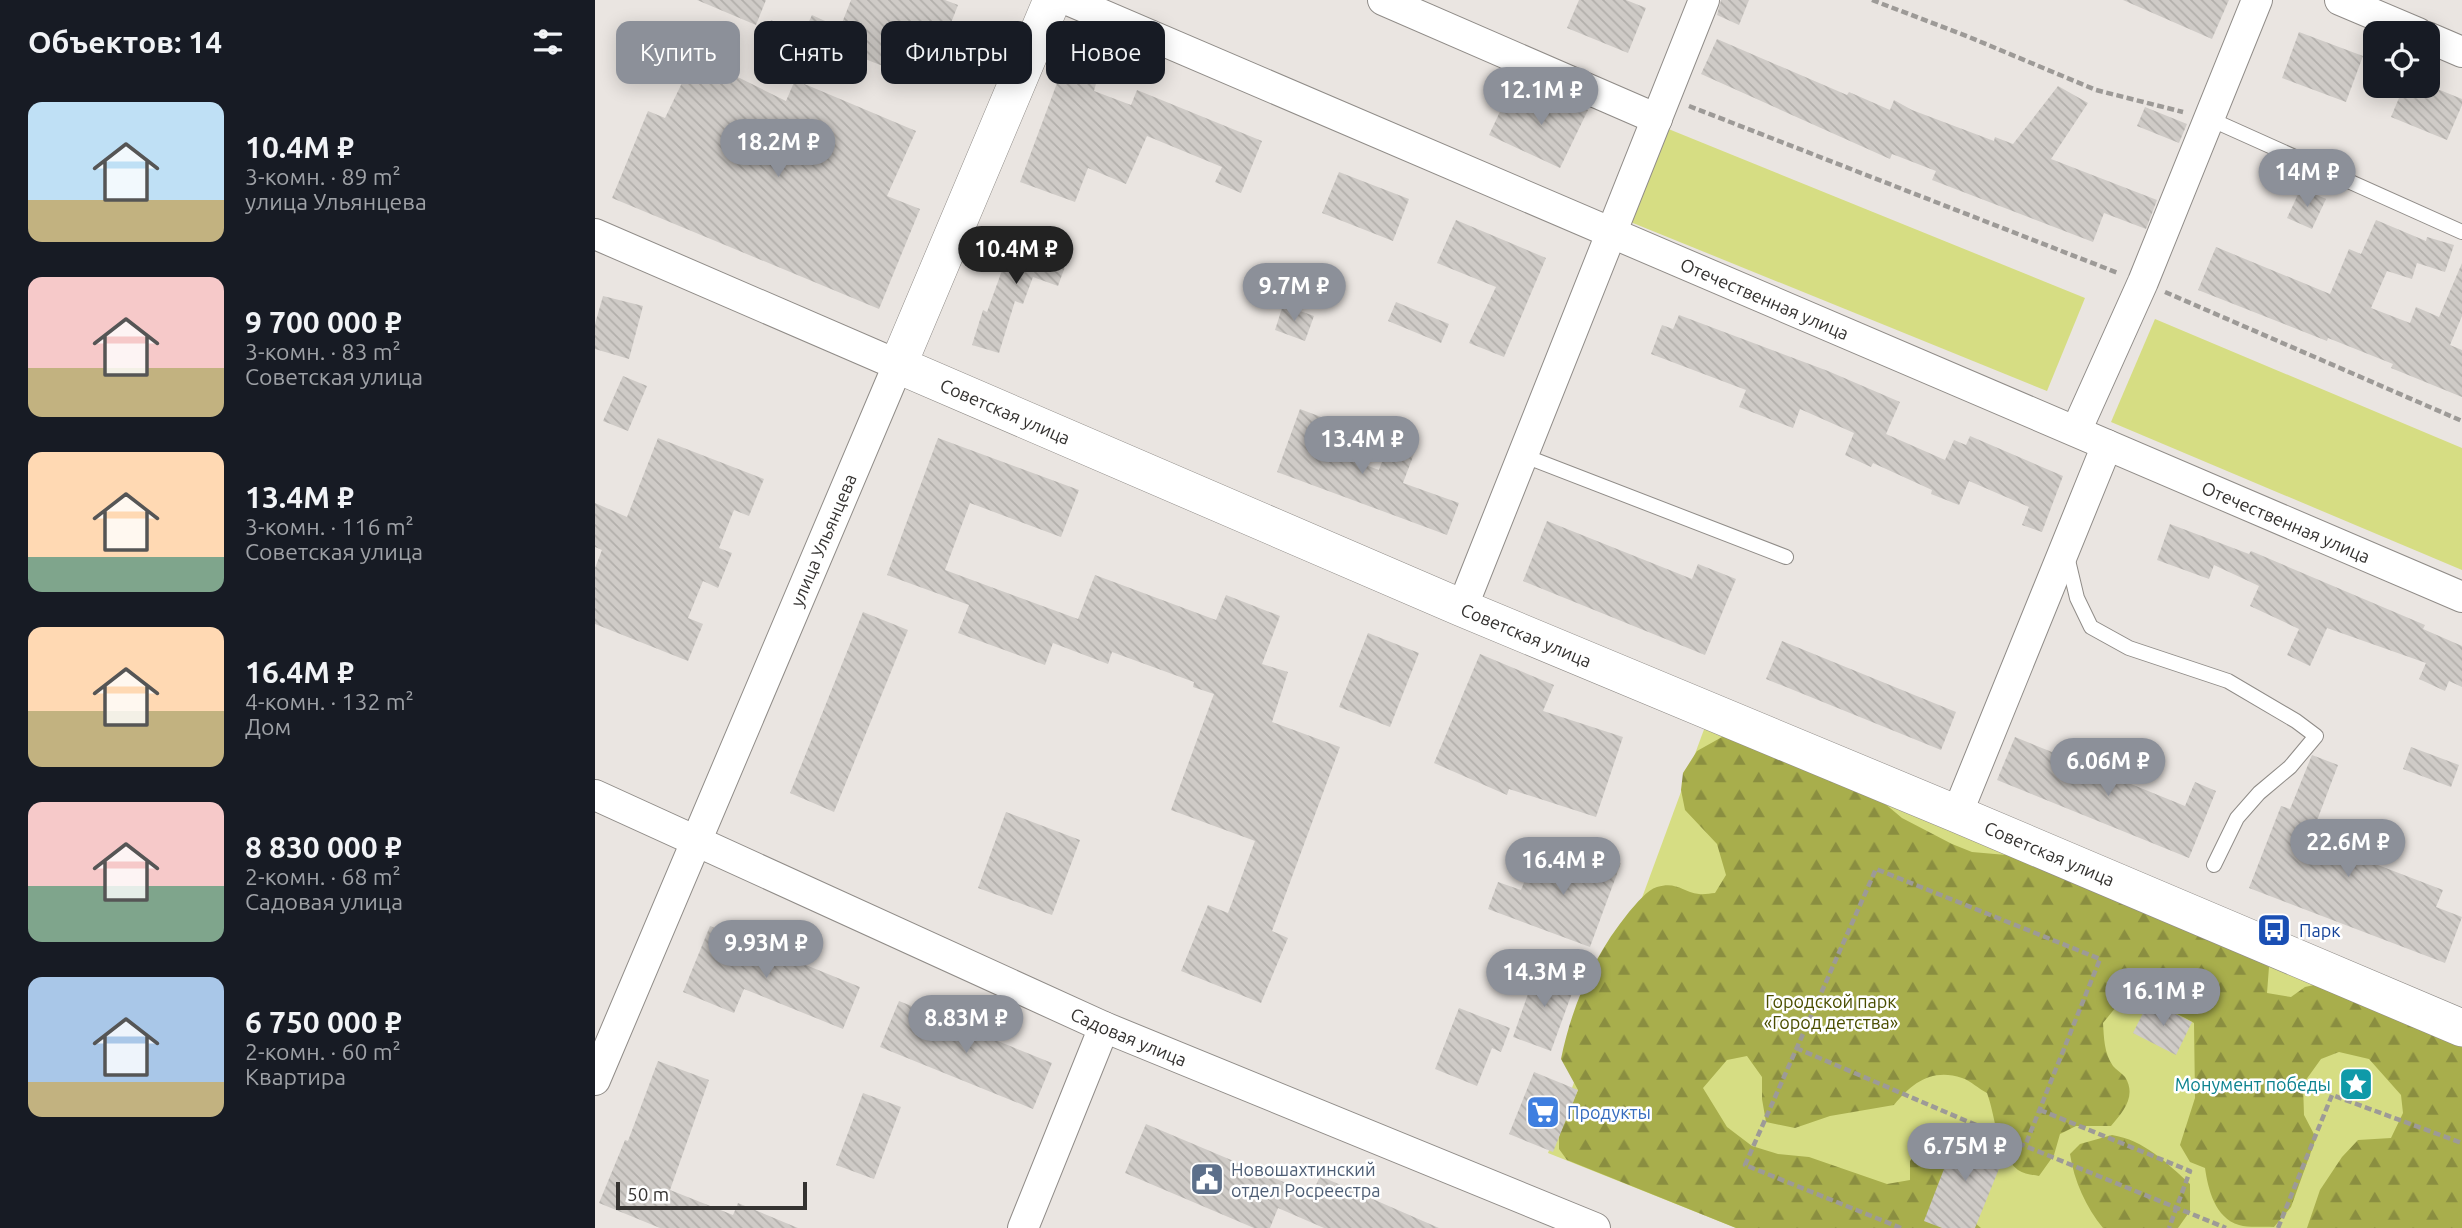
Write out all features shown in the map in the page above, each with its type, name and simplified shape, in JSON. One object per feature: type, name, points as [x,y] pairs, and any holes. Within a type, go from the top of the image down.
[{"type":"street","name":"улица Ульянцева","points":[[595,1080],[1052,0]]},
{"type":"street","name":"Отечественная улица","points":[[1068,0],[2462,597]]},
{"type":"street","points":[[1383,0],[1661,108]]},
{"type":"street","points":[[1462,608],[1704,0]]},
{"type":"street","points":[[2075,431],[2143,282],[2257,0]]},
{"type":"street","points":[[2340,0],[2390,21]]},
{"type":"street","points":[[2440,43],[2462,52]]},
{"type":"street","name":"Советская улица","points":[[595,234],[1462,608],[1958,814],[2462,1028]]},
{"type":"street","points":[[1958,814],[2107,445]]},
{"type":"street","name":"Садовая улица","points":[[595,795],[1104,1027],[1595,1228]]},
{"type":"street","points":[[1023,1228],[1104,1027]]},
{"type":"lane","points":[[2210,119],[2462,232]]},
{"type":"lane","points":[[1522,456],[1786,556]]},
{"type":"lane","points":[[2065,548],[2077,598],[2091,627],[2129,648],[2228,681],[2297,721],[2316,736],[2290,767],[2259,793],[2238,818],[2214,865]]},
{"type":"path","points":[[1871,0],[2096,90],[2210,119]]},
{"type":"path","points":[[1661,108],[2143,282],[2462,421]]},
{"type":"path","points":[[1902,1228],[1745,1165],[1876,869],[2100,959],[2025,1146]]},
{"type":"path","points":[[1796,1048],[2226,1228]]},
{"type":"path","points":[[2279,1228],[2332,1095],[2462,1143]]},
{"type":"path","points":[[2040,1110],[2190,1171],[2169,1228]]},
{"type":"green space","points":[[1666,128],[2085,298],[2047,391],[1628,221]]},
{"type":"green space","points":[[2155,319],[2462,448],[2462,570],[2111,422]]},
{"type":"green space","name":"Городской парк «Город детства»","points":[[1706,724],[2462,1040],[2462,1228],[1736,1228],[1548,1153]]},
{"type":"green space","name":"Городской парк «Город детства»","points":[[1722,737],[1745,737],[1871,792],[1902,818],[1952,844],[1972,852],[2029,857],[2217,936],[2269,967],[2267,993],[2291,997],[2305,987],[2327,982],[2462,1042],[2462,1228],[2307,1228],[2320,1190],[2342,1157],[2358,1140],[2391,1138],[2403,1113],[2401,1095],[2369,1059],[2339,1052],[2321,1059],[2303,1084],[2304,1115],[2316,1138],[2291,1207],[2274,1227],[2243,1226],[2231,1221],[2214,1202],[2205,1168],[2190,1162],[2180,1145],[2195,1098],[2194,1023],[2167,1009],[2141,1003],[2120,1002],[2103,1023],[2108,1056],[2113,1066],[2125,1077],[2130,1091],[2124,1109],[2111,1126],[2076,1126],[2060,1134],[2054,1155],[2039,1176],[2018,1170],[2005,1154],[1987,1093],[1969,1081],[1951,1075],[1932,1076],[1916,1084],[1894,1105],[1830,1116],[1795,1128],[1766,1122],[1762,1077],[1747,1056],[1727,1060],[1703,1088],[1727,1127],[1752,1146],[1778,1154],[1809,1157],[1887,1184],[1910,1180],[1910,1161],[1925,1135],[1944,1136],[1947,1199],[1981,1228],[1736,1228],[1567,1160],[1559,1149],[1559,1136],[1578,1090],[1561,1059],[1571,1019],[1595,963],[1616,928],[1649,891],[1670,885],[1693,893],[1715,893],[1726,875],[1717,844],[1685,810],[1681,790],[1683,773],[1697,751]]},
{"type":"green space","points":[[2112,1135],[2145,1147],[2190,1184],[2190,1211],[2178,1228],[2103,1228],[2097,1220],[2078,1184],[2070,1154],[2080,1144]]},
{"type":"building","points":[[697,0],[766,0],[754,24]]},
{"type":"building","points":[[851,0],[945,0],[958,5],[952,21],[881,21],[881,65],[867,60],[867,21],[843,21]]},
{"type":"building","points":[[1579,0],[1626,0],[1646,8],[1628,53],[1567,28]]},
{"type":"building","points":[[1721,0],[1749,0],[1739,25],[1717,15]]},
{"type":"building","points":[[2123,0],[2229,0],[2212,39]]},
{"type":"building","points":[[812,15],[825,21],[809,21]]},
{"type":"building","points":[[2299,32],[2363,56],[2346,102],[2282,78]]},
{"type":"building","points":[[1717,39],[1847,95],[1849,92],[1890,110],[1894,100],[1912,110],[1994,141],[1995,137],[2013,144],[2058,86],[2088,103],[2051,159],[2157,200],[2146,229],[2104,213],[2093,242],[1932,180],[1936,171],[1892,154],[1890,159],[1701,74]]},
{"type":"building","points":[[740,78],[786,101],[793,84],[804,84],[916,131],[887,196],[920,209],[879,309],[612,198],[648,111],[665,118],[681,84],[740,84]]},
{"type":"building","points":[[1057,84],[1096,84],[1094,91],[1131,105],[1137,90],[1262,141],[1241,193],[1215,182],[1222,167],[1147,136],[1126,184],[1088,168],[1075,202],[1020,182]]},
{"type":"building","points":[[1538,87],[1588,110],[1560,168],[1489,135],[1505,101],[1527,111]]},
{"type":"building","points":[[2440,90],[2462,99],[2447,140],[2391,117],[2399,98],[2440,98]]},
{"type":"building","points":[[2145,107],[2187,124],[2179,143],[2137,126]]},
{"type":"building","points":[[1339,172],[1409,199],[1393,241],[1322,213]]},
{"type":"building","points":[[2301,188],[2326,199],[2312,229],[2287,218]]},
{"type":"building","points":[[1456,220],[1546,258],[1504,357],[1469,343],[1496,287],[1437,263]]},
{"type":"building","points":[[2376,220],[2426,241],[2427,237],[2454,245],[2445,272],[2417,263],[2412,279],[2387,271],[2371,308],[2410,323],[2416,307],[2439,317],[2462,263],[2462,316],[2450,345],[2462,350],[2462,397],[2391,368],[2393,364],[2198,290],[2216,247],[2330,294],[2349,249],[2361,254]]},
{"type":"building","points":[[1018,226],[1041,235],[1036,249],[1067,261],[1058,286],[1033,277],[1023,304],[1015,301],[999,353],[972,345],[983,310],[987,312]]},
{"type":"building","points":[[603,296],[643,306],[629,359],[595,349],[595,324]]},
{"type":"building","points":[[1396,302],[1449,324],[1441,343],[1388,321]]},
{"type":"building","points":[[1283,305],[1314,316],[1305,341],[1275,330]]},
{"type":"building","points":[[1679,315],[1828,371],[1900,402],[1886,434],[1945,460],[1954,440],[1966,445],[1970,436],[2063,476],[2042,532],[2022,525],[2029,507],[1969,481],[1959,505],[1931,494],[1932,490],[1873,463],[1871,467],[1845,455],[1854,433],[1800,409],[1793,428],[1739,407],[1746,390],[1651,354],[1662,325],[1673,329]]},
{"type":"building","points":[[623,376],[647,386],[628,431],[603,421]]},
{"type":"building","points":[[1300,409],[1337,423],[1327,451],[1379,470],[1389,442],[1415,451],[1403,483],[1459,503],[1447,535],[1277,472]]},
{"type":"building","points":[[658,438],[764,479],[749,516],[734,510],[719,548],[732,553],[718,588],[703,581],[688,618],[703,624],[688,661],[595,624],[595,568],[602,550],[595,547],[595,503],[627,517]]},
{"type":"building","points":[[938,438],[1079,490],[1061,537],[970,503],[945,570],[1078,619],[1095,575],[1216,620],[1226,595],[1280,616],[1262,664],[1288,672],[1272,722],[1340,747],[1272,931],[1288,938],[1261,1003],[1181,971],[1208,905],[1228,913],[1255,841],[1171,810],[1214,694],[1193,687],[1194,682],[1112,652],[1108,664],[1053,643],[1045,665],[958,633],[969,605],[887,575]]},
{"type":"building","points":[[1547,521],[1692,579],[1698,564],[1736,579],[1705,655],[1523,581]]},
{"type":"building","points":[[2170,524],[2249,554],[2251,551],[2425,625],[2423,629],[2462,646],[2462,687],[2449,681],[2445,691],[2419,679],[2426,663],[2327,628],[2310,666],[2287,655],[2299,629],[2250,606],[2259,586],[2214,565],[2209,579],[2157,560]]},
{"type":"building","points":[[863,612],[908,630],[834,812],[790,793]]},
{"type":"building","points":[[1368,633],[1419,653],[1390,727],[1339,707]]},
{"type":"building","points":[[1782,641],[1956,712],[1941,750],[1766,679]]},
{"type":"building","points":[[1480,654],[1554,685],[1543,711],[1623,737],[1596,817],[1509,789],[1507,795],[1434,763]]},
{"type":"building","points":[[2015,737],[2185,806],[2195,782],[2216,791],[2189,858],[1997,780]]},
{"type":"building","points":[[2411,747],[2459,765],[2451,787],[2403,769]]},
{"type":"building","points":[[2312,755],[2338,765],[2310,839],[2443,890],[2436,907],[2462,917],[2445,963],[2249,888],[2281,806],[2290,809]]},
{"type":"building","points":[[1006,812],[1080,840],[1052,915],[978,888]]},
{"type":"building","points":[[1570,844],[1621,863],[1590,947],[1488,909],[1498,882],[1521,890],[1529,870],[1556,880]]},
{"type":"building","points":[[710,926],[860,987],[843,1029],[744,989],[734,1013],[683,992]]},
{"type":"building","points":[[1537,968],[1576,982],[1551,1051],[1513,1037]]},
{"type":"building","points":[[899,1001],[1052,1063],[1033,1109],[880,1047]]},
{"type":"building","points":[[2149,1001],[2192,1022],[2176,1055],[2133,1033]]},
{"type":"building","points":[[1459,1008],[1510,1028],[1501,1052],[1492,1048],[1477,1086],[1435,1069]]},
{"type":"building","points":[[658,1061],[709,1080],[670,1190],[733,1215],[738,1203],[798,1228],[660,1228],[599,1203],[625,1140],[628,1141]]},
{"type":"building","name":"Продукты","points":[[1534,1072],[1578,1090],[1553,1152],[1509,1134]]},
{"type":"building","points":[[863,1093],[901,1107],[874,1179],[836,1165]]},
{"type":"building","name":"Новошахтинский отдел Росреестра","points":[[1146,1124],[1312,1194],[1320,1176],[1439,1228],[1324,1228],[1278,1208],[1270,1228],[1254,1228],[1125,1173]]},
{"type":"building","points":[[1959,1130],[2007,1149],[1975,1228],[1942,1228],[1924,1221]]},
{"type":"place","name":"Парк","points":[[2274,930]]},
{"type":"place","name":"Монумент победы","points":[[2356,1084]]},
{"type":"place","name":"Продукты","points":[[1543,1112]]},
{"type":"place","name":"Новошахтинский отдел Росреестра","points":[[1207,1179]]}]
